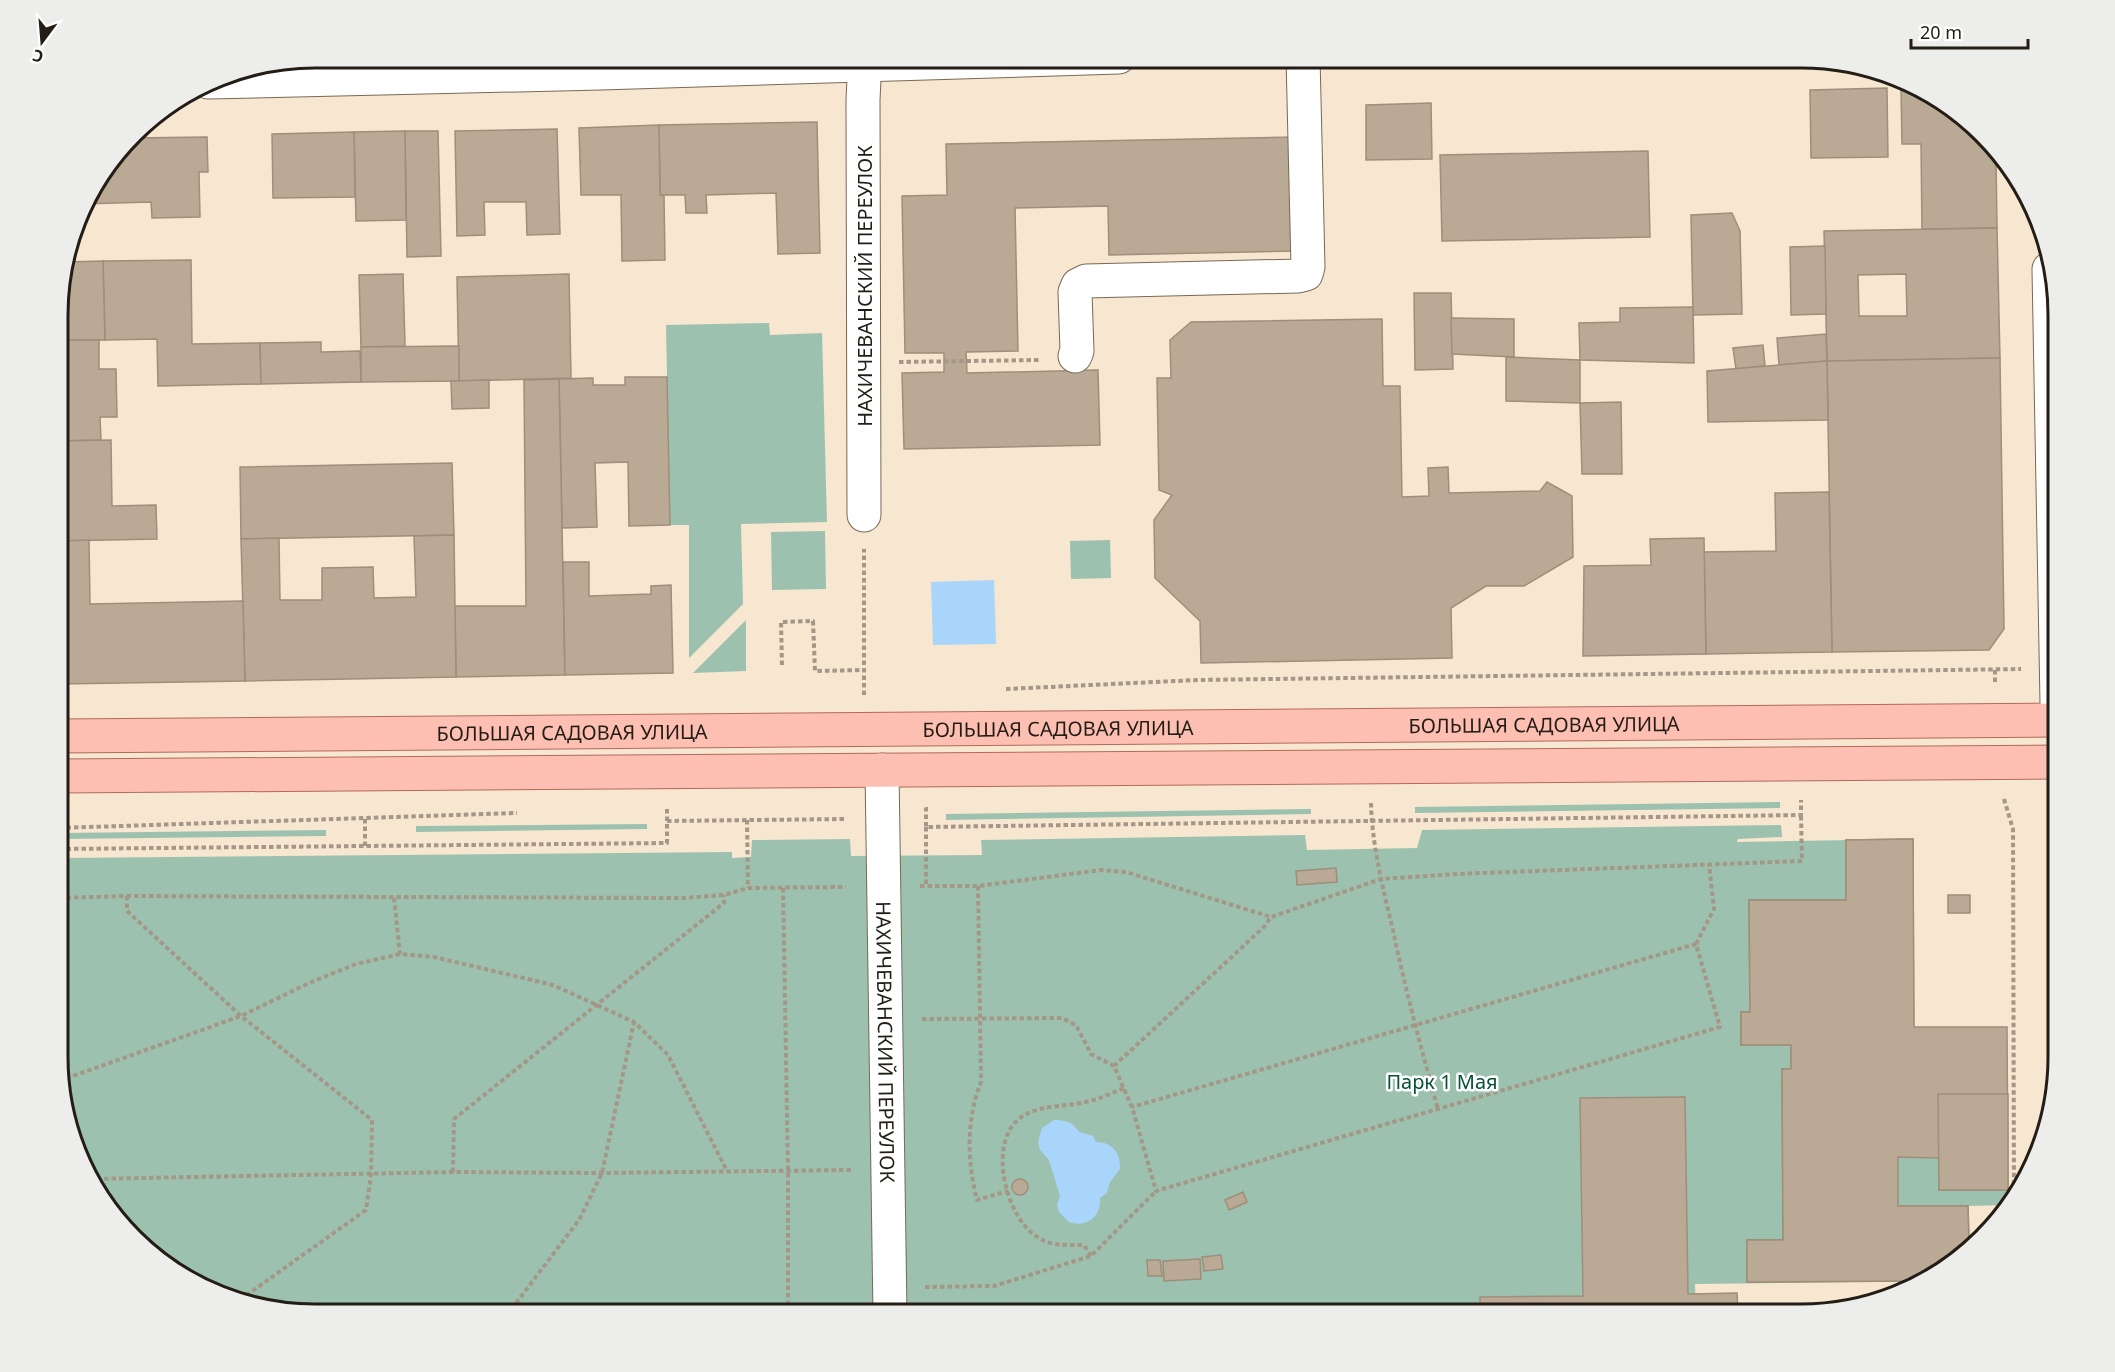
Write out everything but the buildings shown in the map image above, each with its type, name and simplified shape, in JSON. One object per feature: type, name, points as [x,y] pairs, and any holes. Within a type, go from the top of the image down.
[{"type":"main road","name":"БОЛЬШАЯ САДОВАЯ УЛИЦА","points":[[68,736],[2048,720]]},
{"type":"main road","name":"БОЛЬШАЯ САДОВАЯ УЛИЦА","points":[[68,776],[2048,762]]},
{"type":"street","points":[[236,81],[532,68]]},
{"type":"street","name":"НАХИЧЕВАНСКИЙ ПЕРЕУЛОК","points":[[864,68],[864,515]]},
{"type":"street","points":[[1075,356],[1077,351],[1076,292],[1078,285],[1086,281],[1306,274],[1308,267],[1303,68]]},
{"type":"street","name":"НАХИЧЕВАНСКИЙ ПЕРЕУЛОК","points":[[882,770],[890,1301]]},
{"type":"path","points":[[864,363],[1070,359],[1075,356]]},
{"type":"path","points":[[864,515],[864,695],[876,694]]},
{"type":"path","points":[[782,665],[781,622],[813,621],[815,671],[864,670]]},
{"type":"path","points":[[995,689],[1197,680],[1995,670]]},
{"type":"path","points":[[2003,795],[2013,829],[2014,1181]]},
{"type":"path","points":[[926,808],[926,886],[978,886],[1101,870],[1118,871],[1271,916],[1381,879],[1802,861],[1801,796]]},
{"type":"path","points":[[1371,802],[1371,821],[1381,879],[1414,1025],[1438,1109]]},
{"type":"path","points":[[68,849],[667,843],[667,807],[678,807]]},
{"type":"path","points":[[68,828],[527,812]]},
{"type":"path","points":[[926,827],[1801,815]]},
{"type":"path","points":[[667,821],[926,818]]},
{"type":"path","points":[[365,819],[365,846]]},
{"type":"path","points":[[747,820],[748,888]]},
{"type":"path","points":[[890,1301],[994,1286],[1092,1256],[1156,1191],[1720,1027],[1696,944],[1714,909],[1709,864]]},
{"type":"path","points":[[978,886],[981,1082],[974,1100],[971,1126],[969,1150],[971,1175],[978,1200],[1008,1191]]},
{"type":"path","points":[[68,898],[670,898],[724,895],[748,888],[884,887]]},
{"type":"path","points":[[783,888],[788,1304]]},
{"type":"path","points":[[453,1172],[454,1119],[724,903],[724,895]]},
{"type":"path","points":[[127,896],[127,911],[241,1016],[372,1120],[371,1175],[366,1210],[247,1295]]},
{"type":"path","points":[[394,898],[400,954]]},
{"type":"path","points":[[1114,1066],[1265,926],[1271,916]]},
{"type":"path","points":[[1132,1107],[1696,944]]},
{"type":"path","points":[[69,1077],[241,1016],[318,979],[356,964],[400,954],[434,957],[553,985],[634,1022],[668,1055],[727,1171]]},
{"type":"path","points":[[886,1020],[1062,1018],[1076,1025],[1091,1054],[1114,1066],[1132,1107],[1156,1191]]},
{"type":"path","points":[[515,1304],[579,1220],[602,1173],[634,1022]]},
{"type":"path","points":[[1092,1256],[1084,1245],[1056,1245],[1041,1240],[1029,1231],[1013,1209],[1003,1173],[1002,1150],[1009,1132],[1019,1118],[1027,1113],[1102,1098],[1124,1088]]},
{"type":"path","points":[[100,1179],[453,1172],[602,1173],[888,1169]]},
{"type":"green space","points":[[769,323],[770,335],[822,333],[827,522],[741,524],[743,604],[689,658],[689,525],[670,525],[666,325]]},
{"type":"green space","points":[[825,531],[826,589],[772,590],[771,532]]},
{"type":"green space","points":[[1110,540],[1111,578],[1071,579],[1070,541]]},
{"type":"green space","points":[[746,620],[746,671],[693,673]]},
{"type":"green space","points":[[1780,802],[1780,808],[1415,813],[1415,807]]},
{"type":"green space","points":[[1311,809],[1311,814],[946,820],[946,814]]},
{"type":"green space","points":[[647,824],[647,829],[416,832],[416,826]]},
{"type":"green space","name":"Парк 1 Мая","points":[[1781,825],[1782,837],[1738,839],[1737,842],[1913,839],[1914,1027],[2007,1027],[2008,1192],[2006,1195],[1998,1205],[1968,1206],[1969,1238],[1938,1263],[1905,1281],[1695,1284],[1696,1304],[299,1304],[267,1300],[220,1286],[177,1263],[152,1243],[109,1195],[86,1152],[72,1105],[68,1073],[68,858],[732,852],[732,858],[751,857],[752,840],[850,839],[851,856],[982,855],[981,840],[1305,835],[1307,850],[1417,848],[1422,830]]},
{"type":"green space","points":[[326,830],[326,836],[68,839],[68,833]]},
{"type":"water","points":[[994,580],[996,644],[933,645],[931,582]]},
{"type":"water","points":[[1054,1120],[1069,1122],[1079,1132],[1093,1136],[1096,1142],[1111,1146],[1119,1158],[1120,1169],[1110,1182],[1107,1193],[1100,1198],[1100,1205],[1095,1216],[1087,1222],[1069,1222],[1059,1212],[1057,1205],[1060,1196],[1049,1160],[1040,1150],[1038,1142],[1042,1128]]}]
